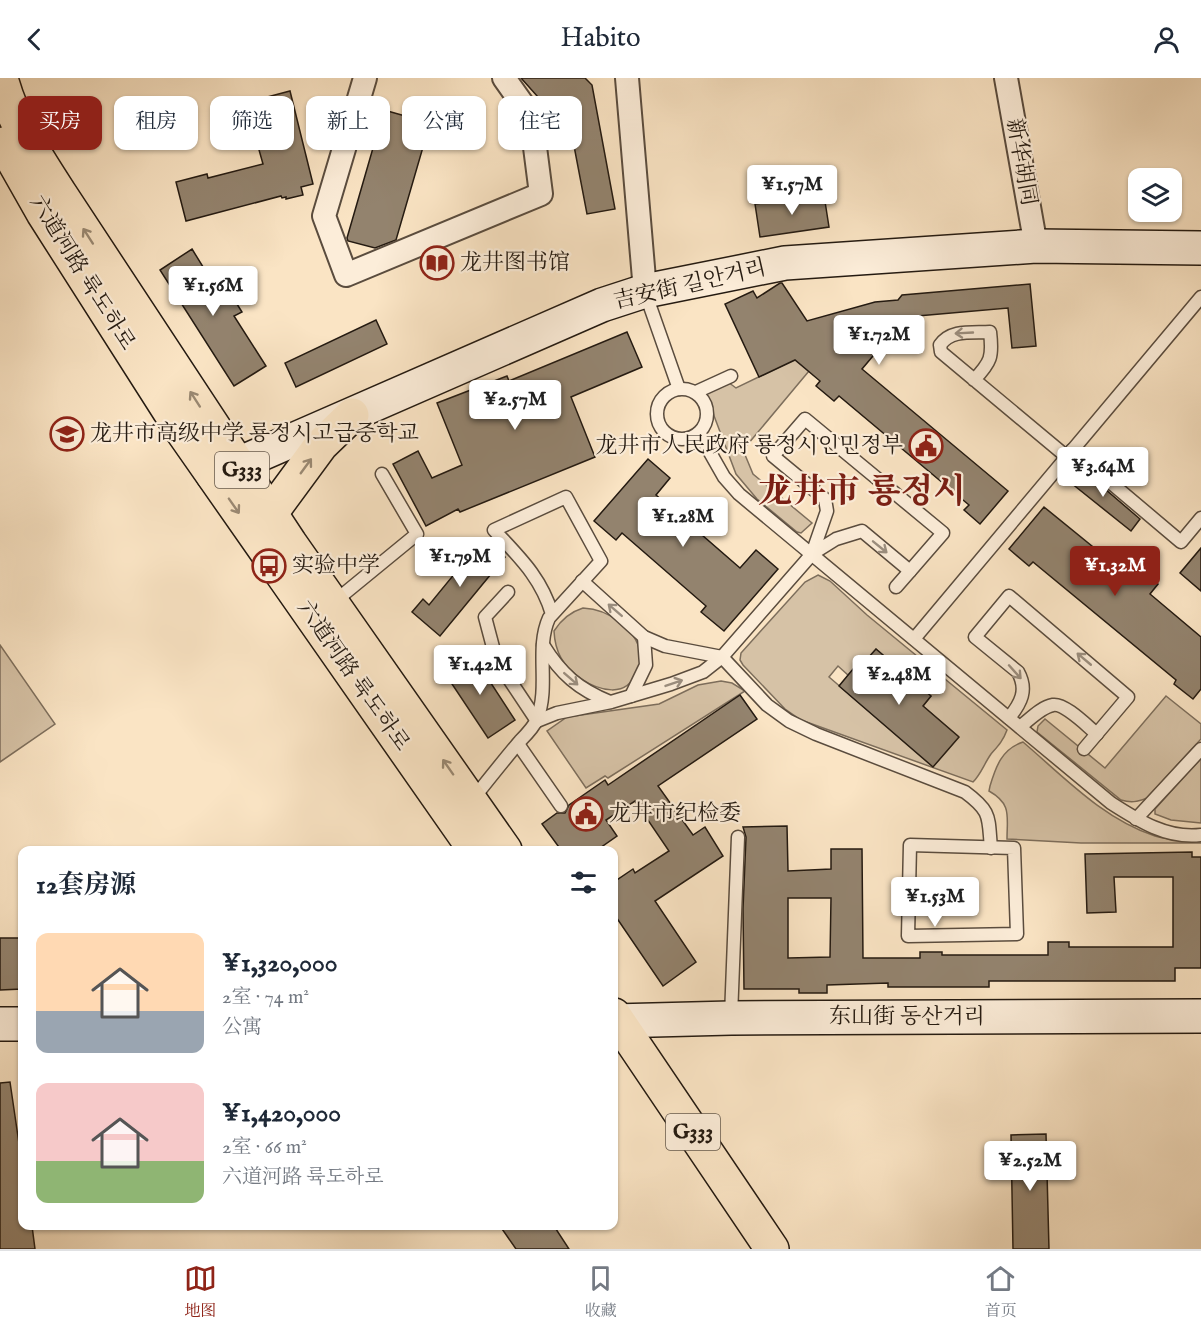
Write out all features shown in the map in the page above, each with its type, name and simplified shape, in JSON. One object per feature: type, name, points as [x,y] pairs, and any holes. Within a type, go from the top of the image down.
[{"type":"highway","name":"六道河路 륙도하로","points":[[1,78],[6,98],[36,156],[226,470],[463,811],[501,846]]},
{"type":"highway","name":"六道河路 륙도하로","points":[[0,137],[43,213],[182,431],[271,513],[333,602],[463,811],[475,846]]},
{"type":"highway","points":[[271,513],[321,445],[352,415]]},
{"type":"highway","name":"G333","points":[[618,1031],[772,1249]]},
{"type":"highway","name":"G333","points":[[618,1032],[748,1249]]},
{"type":"street","points":[[365,78],[324,216],[346,274],[541,194],[531,116],[504,78]]},
{"type":"street","points":[[627,78],[645,291]]},
{"type":"street","name":"新华胡同","points":[[1006,78],[1036,246]]},
{"type":"street","name":"吉安街 길안거리","points":[[226,470],[602,305],[645,291],[785,264],[1036,246],[1201,248]]},
{"type":"street","name":"东山街 동산거리","points":[[618,1027],[731,1018],[1201,1016]]},
{"type":"street","points":[[0,1024],[18,1024]]},
{"type":"lane","points":[[645,291],[679,389]]},
{"type":"lane","points":[[914,639],[1201,297]]},
{"type":"lane","points":[[974,380],[990,359],[992,352],[990,332],[947,336],[940,345],[940,352],[974,380],[1181,542],[1201,518]]},
{"type":"lane","points":[[696,392],[731,376]]},
{"type":"lane","points":[[688,389],[696,392],[702,398],[708,414],[707,423],[699,433],[688,439],[680,440],[665,433],[657,418],[660,402],[671,391],[688,389]]},
{"type":"lane","points":[[812,554],[827,511],[825,499],[773,456],[805,419],[943,533],[896,587]]},
{"type":"lane","points":[[699,433],[724,477],[739,494],[1111,803],[1136,819],[1165,832],[1191,836],[1201,835]]},
{"type":"lane","points":[[333,602],[417,534],[382,474]]},
{"type":"lane","points":[[537,721],[543,680],[545,626],[552,614],[602,561],[566,496],[494,530],[535,576],[547,594],[552,614]]},
{"type":"lane","points":[[463,811],[537,721],[557,712],[611,702],[703,672],[722,657],[812,554],[836,539],[862,531],[910,571]]},
{"type":"lane","points":[[582,581],[644,637],[665,646],[722,657],[767,705],[789,721],[816,734],[965,792],[977,801],[989,818],[991,848]]},
{"type":"lane","points":[[508,592],[485,617],[494,651],[503,670],[537,721]]},
{"type":"lane","points":[[1009,718],[1020,704],[1023,694],[1022,679],[1018,672],[975,638],[1009,596],[1128,697],[1084,749]]},
{"type":"lane","points":[[631,696],[646,665],[644,637]]},
{"type":"lane","points":[[543,644],[556,666],[580,687],[611,702]]},
{"type":"lane","points":[[1020,728],[1043,709],[1058,705],[1065,708],[1097,735]]},
{"type":"lane","points":[[518,744],[561,806]]},
{"type":"lane","points":[[1136,819],[1201,748]]},
{"type":"lane","points":[[731,1018],[738,837]]},
{"type":"lane","points":[[910,845],[991,848],[1014,848],[1017,934],[908,936],[910,845]]},
{"type":"shaded area","points":[[798,358],[809,371],[743,450],[753,474],[812,523],[801,533],[757,499],[736,474],[705,392],[728,382],[736,388]]},
{"type":"shaded area","points":[[818,575],[830,581],[867,615],[1007,730],[973,782],[801,720],[785,709],[743,665],[740,660],[741,653],[805,582]],"holes":[[[876,649],[931,696],[923,706],[958,736],[933,766],[829,677],[838,666],[848,675],[861,666]]]},
{"type":"shaded area","points":[[583,608],[603,612],[612,617],[629,630],[635,639],[641,662],[627,686],[612,690],[587,683],[574,673],[561,658],[556,646],[554,631],[566,617]]},
{"type":"shaded area","points":[[0,645],[55,724],[0,762]]},
{"type":"shaded area","points":[[721,681],[732,683],[745,691],[608,778],[605,776],[586,788],[547,731],[567,717],[659,704],[698,685]]},
{"type":"shaded area","points":[[1166,696],[1201,724],[1201,739],[1147,798],[1140,800],[1131,802],[1121,800],[1037,732],[1038,726],[1045,719],[1105,768]]},
{"type":"shaded area","points":[[1023,742],[1085,796],[1118,819],[1155,836],[1201,843],[1081,843],[1007,839],[1007,811],[1002,801],[989,791],[1001,759],[1010,749]]},
{"type":"shaded area","points":[[1201,758],[1201,823],[1171,820],[1155,814],[1155,809]]},
{"type":"building","points":[[521,78],[585,78],[592,85],[615,209],[587,214],[575,150],[582,150],[582,96],[537,96]]},
{"type":"building","points":[[290,91],[291,96],[271,96]]},
{"type":"building","points":[[294,107],[313,184],[301,187],[303,195],[286,199],[281,196],[186,221],[176,182],[207,174],[208,178],[263,164],[259,150],[294,150]]},
{"type":"building","points":[[390,112],[402,115],[402,150],[422,150],[396,240],[375,248],[348,241],[372,150],[390,150]]},
{"type":"building","points":[[824,195],[829,227],[760,237],[755,204]]},
{"type":"building","points":[[192,249],[224,301],[232,296],[242,312],[234,316],[266,366],[234,386],[160,270]]},
{"type":"building","points":[[780,283],[807,321],[875,302],[898,300],[902,295],[1030,284],[1036,346],[1012,348],[1008,308],[906,317],[862,369],[1008,491],[980,524],[964,510],[969,505],[839,396],[834,401],[816,386],[820,381],[795,360],[759,377],[725,304],[753,291],[757,298]]},
{"type":"building","points":[[376,320],[387,344],[296,387],[285,363]]},
{"type":"building","points":[[627,332],[642,367],[571,397],[595,457],[460,512],[458,509],[426,526],[393,464],[418,451],[432,478],[462,465],[437,403],[507,376],[509,381]]},
{"type":"building","points":[[648,459],[670,478],[656,495],[740,568],[756,550],[778,569],[724,631],[701,612],[706,606],[622,533],[616,540],[594,521]]},
{"type":"building","points":[[1077,465],[1140,519],[1131,531],[1066,479]]},
{"type":"building","points":[[1044,507],[1119,568],[1127,559],[1158,584],[1150,594],[1201,637],[1201,689],[1193,699],[1174,684],[1176,680],[1033,562],[1029,566],[1009,549]]},
{"type":"building","points":[[483,539],[505,557],[440,636],[412,612],[423,599],[429,605]]},
{"type":"building","points":[[1201,548],[1201,591],[1180,573]]},
{"type":"building","points":[[876,649],[931,696],[923,706],[959,737],[933,767],[839,686],[858,663],[861,666]]},
{"type":"building","points":[[472,654],[515,720],[488,738],[444,672]]},
{"type":"building","points":[[740,695],[757,719],[658,786],[693,835],[705,827],[723,856],[655,901],[696,962],[663,986],[618,920],[618,879],[633,869],[635,873],[669,851],[635,801],[606,820],[617,836],[603,846],[558,846],[542,824],[557,813],[565,813],[569,805],[605,780],[608,785]]},
{"type":"building","points":[[787,826],[788,871],[831,869],[831,849],[862,849],[863,958],[920,958],[920,952],[942,952],[942,955],[1048,955],[1048,942],[1069,942],[1069,947],[1173,947],[1173,877],[1114,877],[1116,912],[1087,913],[1085,854],[1192,852],[1192,857],[1201,857],[1201,968],[1175,968],[1175,981],[989,981],[989,987],[888,987],[888,983],[827,985],[827,993],[799,993],[799,989],[744,989],[743,909],[746,837],[743,827]],"holes":[[[788,898],[831,898],[830,957],[788,958]]]},
{"type":"building","points":[[0,938],[18,938],[18,989],[0,990]]},
{"type":"building","points":[[10,1082],[18,1137],[18,1230],[33,1230],[35,1249],[0,1249],[0,1083]]},
{"type":"building","points":[[1046,1134],[1049,1249],[1013,1249],[1011,1135]]},
{"type":"building","points":[[503,1230],[557,1230],[569,1249],[516,1249]]},
{"type":"place","name":"龙井图书馆","points":[[437,263]]},
{"type":"place","name":"龙井市高级中学 룡정시고급중학교","points":[[67,434]]},
{"type":"place","name":"龙井市人民政府 룡정시인민정부","points":[[926,446]]},
{"type":"place","name":"实验中学","points":[[269,566]]},
{"type":"place","name":"龙井市纪检委","points":[[586,814]]},
{"type":"district","name":"龙井市 룡정시","points":[[862,492]]}]
